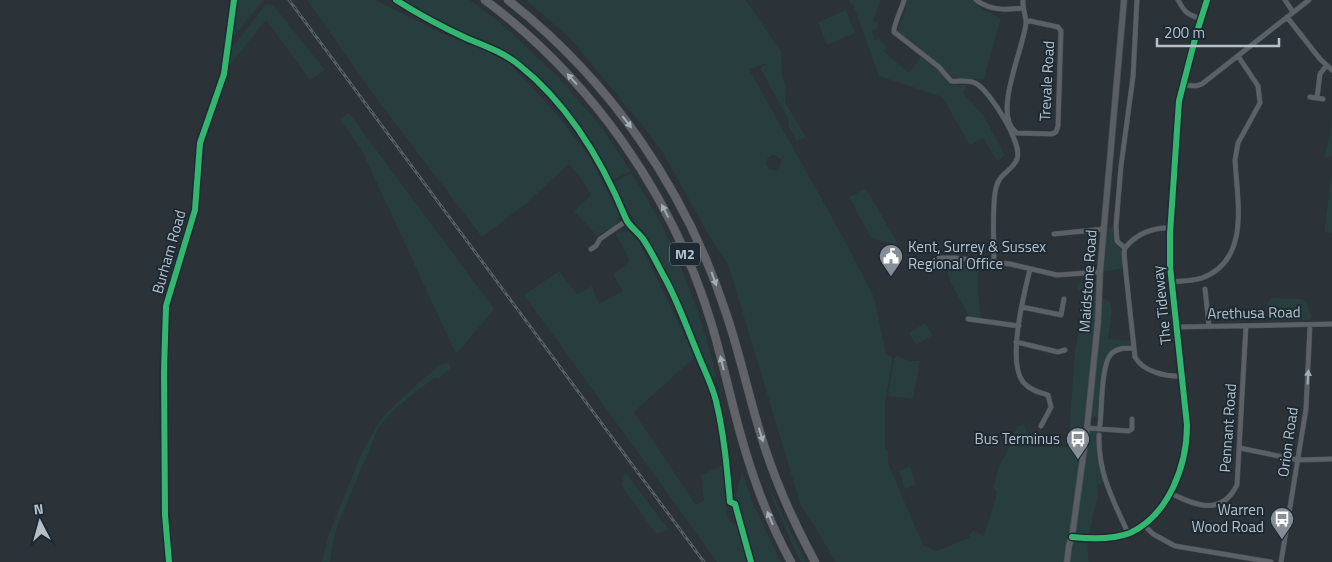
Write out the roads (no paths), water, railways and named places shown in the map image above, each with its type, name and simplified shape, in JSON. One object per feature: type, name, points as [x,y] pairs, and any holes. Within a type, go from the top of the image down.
[{"type":"highway","name":"M2","points":[[485,0],[534,41],[580,88],[620,139],[667,215],[691,266],[708,313],[741,436],[760,494],[791,562]]},
{"type":"highway","name":"M2","points":[[508,0],[555,41],[597,84],[635,133],[676,197],[703,251],[726,311],[774,475],[789,512],[815,562]]},
{"type":"street","name":"Burham Road","points":[[169,562],[164,515],[166,306],[195,210],[200,143],[224,74],[234,0]]},
{"type":"street","points":[[396,0],[414,12],[512,59],[533,77],[560,107],[595,157],[619,202],[626,222],[600,238],[596,246],[592,248]]},
{"type":"street","points":[[904,0],[893,32],[939,67],[951,81],[970,81],[982,87],[1004,116],[1018,149],[1017,161],[1000,176],[995,192],[994,262]]},
{"type":"street","points":[[976,0],[995,9],[1010,10],[1023,8]]},
{"type":"street","name":"Trevale Road","points":[[1022,0],[1026,22],[1006,111],[1014,131],[1017,133],[1052,134],[1056,132],[1058,126],[1062,31],[1058,27],[1030,21],[1026,22]]},
{"type":"street","name":"Maidstone Road","points":[[1067,562],[1087,428],[1098,321],[1100,272],[1124,0]]},
{"type":"street","name":"Maidstone Road","points":[[1133,348],[1125,248],[1117,241],[1116,226],[1133,77],[1137,0]]},
{"type":"street","points":[[1178,0],[1188,15],[1201,19]]},
{"type":"street","name":"The Tideway","points":[[1072,537],[1103,538],[1128,533],[1144,525],[1170,494],[1181,469],[1187,437],[1172,282],[1170,228],[1178,108],[1207,0]]},
{"type":"street","points":[[1284,0],[1294,12]]},
{"type":"street","points":[[1183,85],[1200,85],[1309,0]]},
{"type":"street","points":[[1287,17],[1326,66],[1332,70]]},
{"type":"street","points":[[1172,282],[1202,278],[1215,271],[1230,256],[1236,243],[1238,230],[1236,150],[1260,103],[1258,86],[1238,56]]},
{"type":"street","points":[[1310,97],[1320,98],[1320,74],[1326,66]]},
{"type":"street","points":[[1125,248],[1130,242],[1155,228],[1170,228]]},
{"type":"street","points":[[1054,234],[1104,229]]},
{"type":"street","points":[[940,258],[994,262],[1057,275],[1100,272]]},
{"type":"street","points":[[1030,269],[1016,342],[1017,370],[1022,381],[1029,388],[1048,395],[1051,407],[1041,426]]},
{"type":"street","points":[[1205,289],[1209,326]]},
{"type":"street","points":[[1022,307],[1061,315],[1064,298]]},
{"type":"street","points":[[968,319],[1019,326]]},
{"type":"street","name":"Arethusa Road","points":[[1176,327],[1332,324]]},
{"type":"street","name":"Orion Road","points":[[1281,562],[1306,409],[1310,325]]},
{"type":"street","name":"Pennant Road","points":[[1170,494],[1207,507],[1223,501],[1234,491],[1240,448],[1246,326]]},
{"type":"street","points":[[1016,342],[1058,352],[1065,350]]},
{"type":"street","points":[[1100,425],[1108,358],[1116,350],[1133,348],[1135,357],[1142,365],[1166,376],[1182,376]]},
{"type":"street","points":[[1087,428],[1129,431],[1132,428],[1132,419]]},
{"type":"street","points":[[1099,435],[1100,455],[1105,482],[1128,533]]},
{"type":"street","points":[[1240,448],[1298,460],[1332,459]]},
{"type":"street","points":[[1144,525],[1153,534],[1172,545],[1271,562]]},
{"type":"railway","points":[[289,0],[704,562]]},
{"type":"place","name":"Kent, Surrey & Sussex Regional Office","points":[[891,277]]},
{"type":"place","name":"Bus Terminus","points":[[1078,460]]},
{"type":"place","name":"Warren Wood Road","points":[[1282,540]]}]
